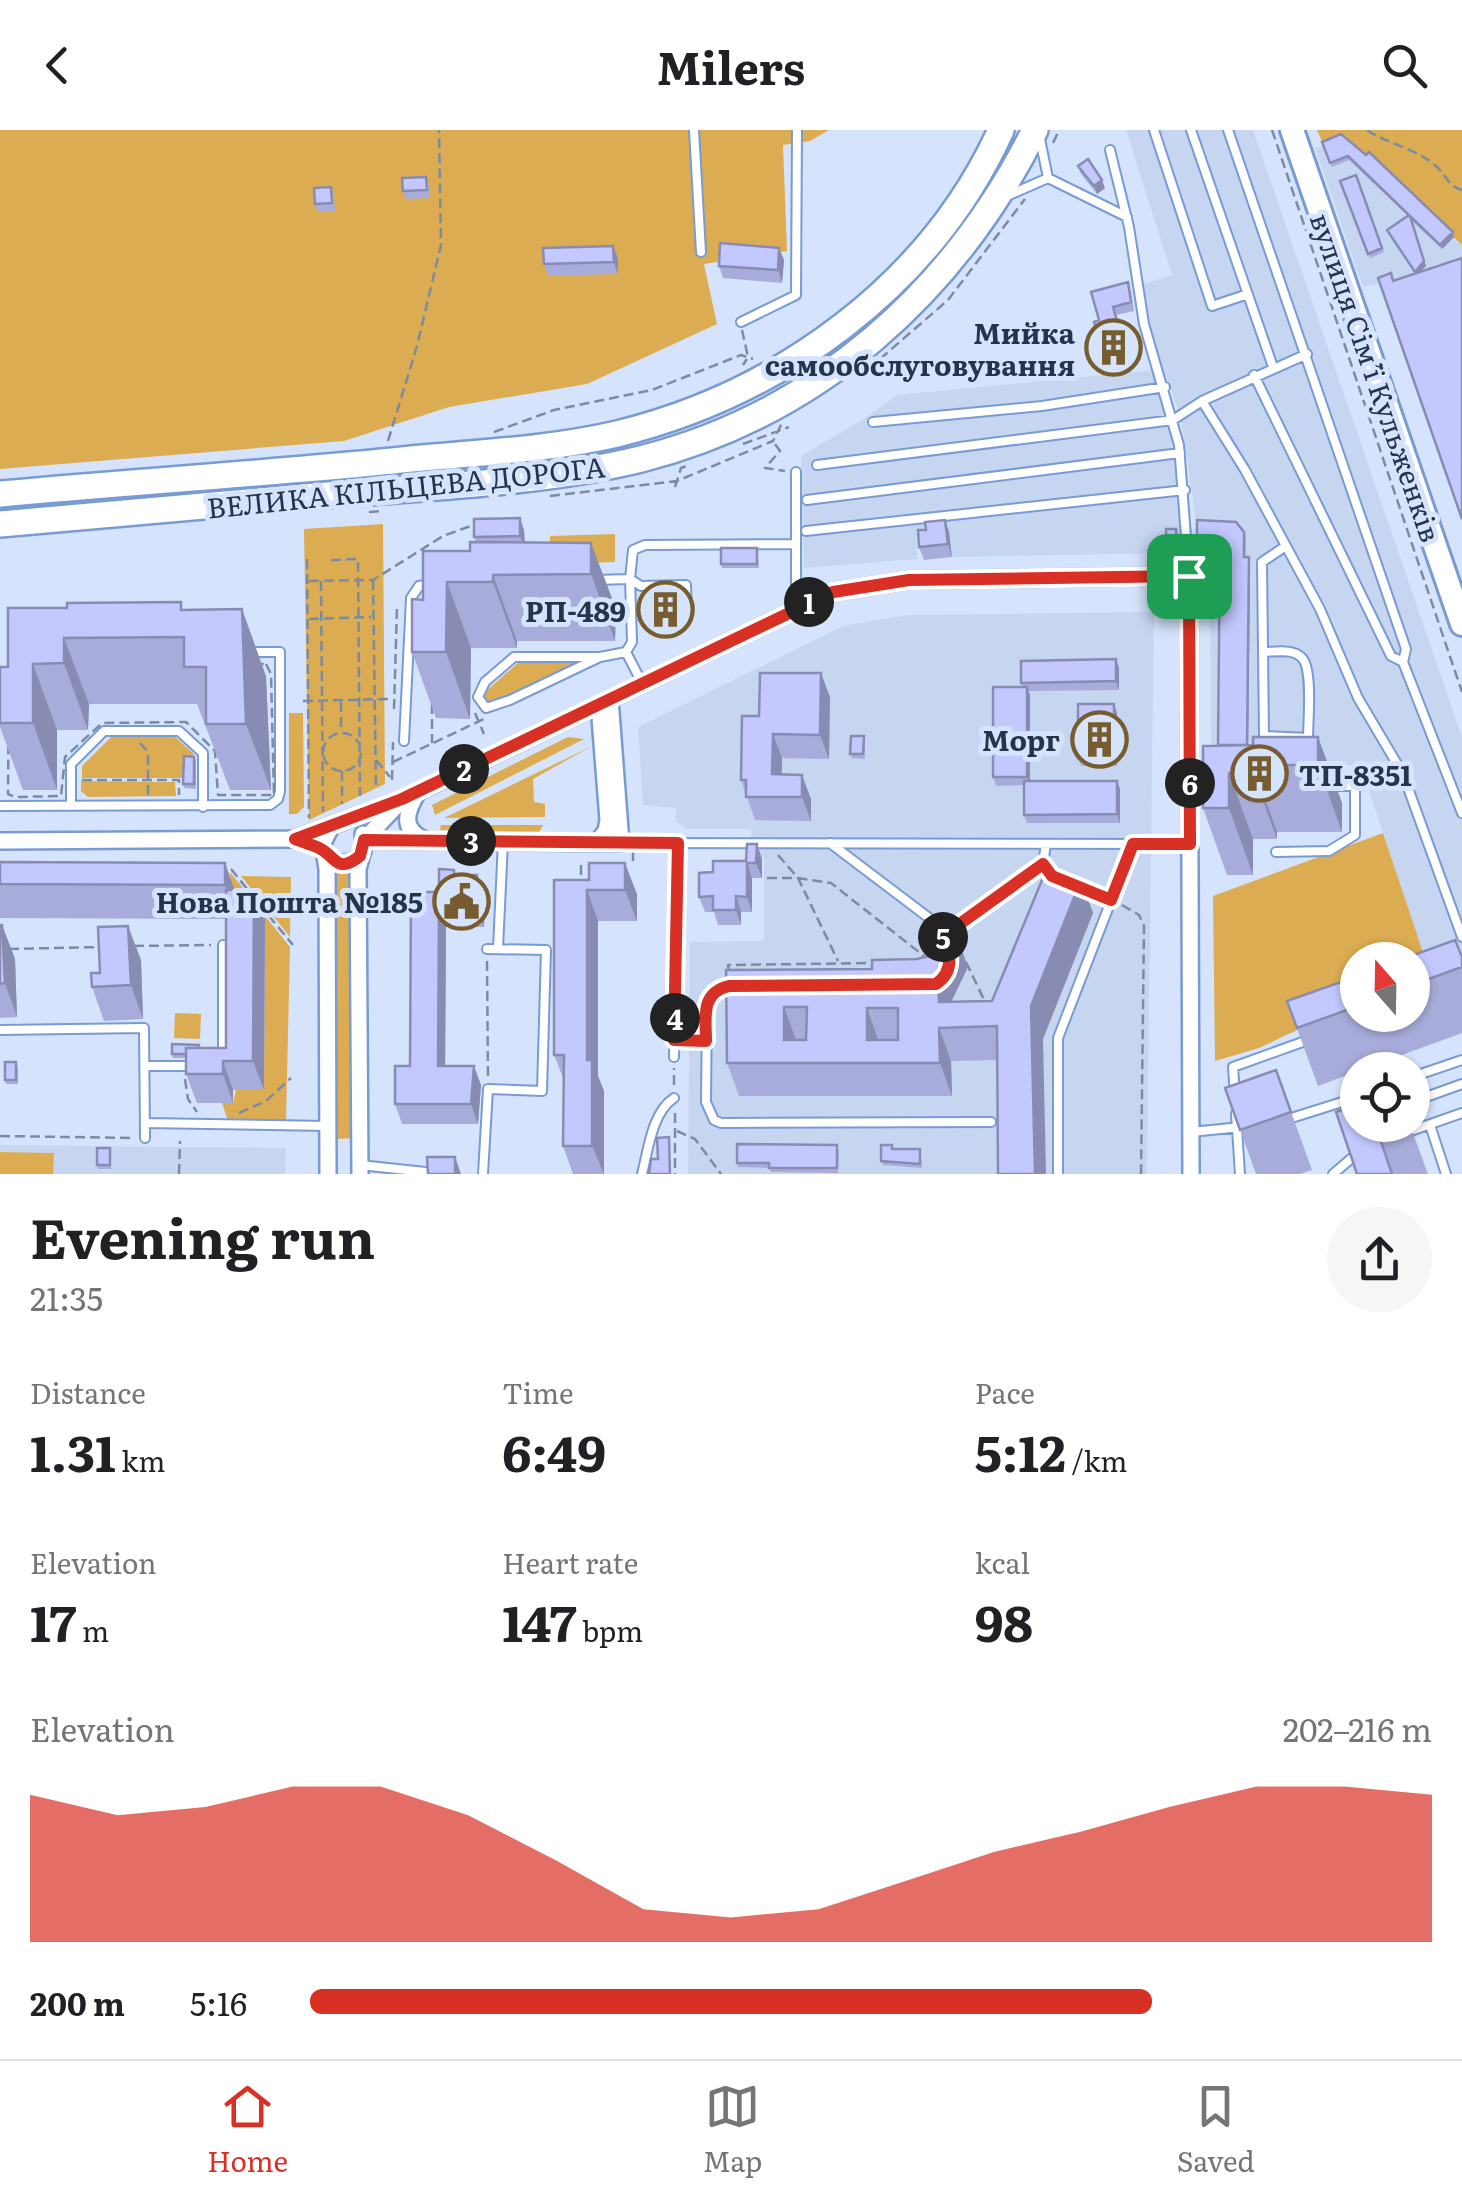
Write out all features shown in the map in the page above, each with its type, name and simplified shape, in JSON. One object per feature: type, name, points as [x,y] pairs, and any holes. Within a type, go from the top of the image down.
[{"type":"main road","name":"ВЕЛИКА КІЛЬЦЕВА ДОРОГА","points":[[0,494],[548,445],[613,435],[702,407],[792,362],[832,335],[899,278],[963,197],[1000,130]]},
{"type":"main road","name":"ВЕЛИКА КІЛЬЦЕВА ДОРОГА","points":[[0,524],[546,476],[600,468],[688,444],[769,410],[854,355],[902,316],[941,275],[994,204],[1038,130]]},
{"type":"main road","name":"вулиця Сімʼї Кульженків","points":[[1292,130],[1462,624]]},
{"type":"street","points":[[295,839],[332,821],[402,799],[833,592],[909,580],[1189,576],[1198,804],[1190,844],[1191,1174]]},
{"type":"street","points":[[597,842],[606,831],[608,820],[604,702]]},
{"type":"street","points":[[364,846],[425,840],[622,843],[604,702]]},
{"type":"street","points":[[420,790],[406,819],[414,835],[425,840]]},
{"type":"street","points":[[0,840],[295,839],[324,850],[335,862],[346,864],[356,860],[402,799]]},
{"type":"street","points":[[332,821],[354,826],[364,846],[358,869],[360,1170]]},
{"type":"street","points":[[328,1174],[324,837],[332,821]]},
{"type":"lane","points":[[694,130],[701,252]]},
{"type":"lane","points":[[741,322],[796,296],[797,130]]},
{"type":"lane","points":[[1038,130],[1048,178],[1127,217]]},
{"type":"lane","points":[[1154,130],[1212,306],[1248,294]]},
{"type":"lane","points":[[1191,130],[1273,367]]},
{"type":"lane","points":[[1228,130],[1406,649],[1403,662],[1462,813]]},
{"type":"lane","points":[[1110,150],[1127,217],[1144,324],[1180,453],[1189,576]]},
{"type":"lane","points":[[994,204],[1048,178]]},
{"type":"lane","points":[[818,465],[1173,420],[1202,400],[1307,354]]},
{"type":"lane","points":[[1254,375],[1391,656],[1403,662]]},
{"type":"lane","points":[[873,422],[1042,406],[1164,387]]},
{"type":"lane","points":[[1202,400],[1320,609],[1358,698],[1403,774],[1462,937]]},
{"type":"lane","points":[[807,500],[1180,453]]},
{"type":"lane","points":[[796,472],[796,607]]},
{"type":"lane","points":[[806,531],[1185,490]]},
{"type":"lane","points":[[600,657],[510,700],[486,708],[478,698],[485,682],[514,657],[600,657],[626,652],[632,642],[633,550],[644,545],[796,544]]},
{"type":"lane","points":[[1263,652],[1292,652],[1302,658],[1308,669],[1308,738],[1264,736],[1263,652],[1262,562],[1286,546]]},
{"type":"lane","points":[[574,580],[630,579],[641,586],[686,585],[687,614]]},
{"type":"lane","points":[[404,741],[411,598],[419,586],[445,584]]},
{"type":"lane","points":[[0,806],[263,806],[278,799],[280,652],[243,652]]},
{"type":"lane","points":[[626,652],[642,683]]},
{"type":"lane","points":[[72,806],[71,764],[104,731],[140,727],[178,730],[203,753],[203,807]]},
{"type":"lane","points":[[1276,852],[1329,850],[1356,835],[1355,786],[1321,786]]},
{"type":"lane","points":[[498,949],[503,841]]},
{"type":"lane","points":[[622,843],[1190,844]]},
{"type":"lane","points":[[674,1057],[678,843]]},
{"type":"lane","points":[[830,843],[937,924],[951,953],[949,962]]},
{"type":"lane","points":[[1046,844],[1043,864],[1052,876],[1111,900]]},
{"type":"lane","points":[[1058,1174],[1058,1038],[1133,844]]},
{"type":"lane","points":[[222,945],[223,1066]]},
{"type":"lane","points":[[483,1174],[488,1090],[542,1092],[546,950],[487,949]]},
{"type":"lane","points":[[747,985],[721,988],[706,1000],[706,1102],[714,1120],[991,1122]]},
{"type":"lane","points":[[0,1030],[144,1028],[145,1138]]},
{"type":"lane","points":[[1240,1174],[1232,1067],[1323,1035]]},
{"type":"lane","points":[[674,1040],[706,1041]]},
{"type":"lane","points":[[1430,1071],[1462,1060]]},
{"type":"lane","points":[[145,1066],[204,1066]]},
{"type":"lane","points":[[1430,1096],[1462,1084]]},
{"type":"lane","points":[[642,1174],[652,1133],[666,1104],[674,1098]]},
{"type":"lane","points":[[1276,1121],[1340,1103]]},
{"type":"lane","points":[[1446,1174],[1430,1125],[1462,1114]]},
{"type":"lane","points":[[145,1122],[328,1126]]},
{"type":"lane","points":[[1191,1132],[1257,1124]]},
{"type":"lane","points":[[1333,1174],[1346,1160],[1373,1144]]},
{"type":"lane","points":[[360,1170],[444,1174]]},
{"type":"path","points":[[387,442],[417,346],[441,244],[439,130]]},
{"type":"path","points":[[1272,130],[1462,692]]},
{"type":"path","points":[[1367,130],[1438,168],[1449,184],[1462,190]]},
{"type":"path","points":[[741,322],[748,356]]},
{"type":"path","points":[[491,433],[554,410],[652,390],[741,356],[759,363]]},
{"type":"path","points":[[741,444],[789,428]]},
{"type":"path","points":[[775,444],[780,451],[765,468],[796,472]]},
{"type":"path","points":[[675,487],[681,468]]},
{"type":"path","points":[[308,581],[373,580],[443,536],[480,522]]},
{"type":"path","points":[[308,559],[305,701],[309,820]]},
{"type":"path","points":[[330,560],[358,559],[360,796]]},
{"type":"path","points":[[373,580],[376,788]]},
{"type":"path","points":[[321,581],[322,750],[332,821]]},
{"type":"path","points":[[394,723],[397,607]]},
{"type":"path","points":[[308,619],[373,617]]},
{"type":"path","points":[[307,666],[321,666]]},
{"type":"path","points":[[475,699],[475,714],[484,734]]},
{"type":"path","points":[[341,700],[341,732]]},
{"type":"path","points":[[305,701],[388,700]]},
{"type":"path","points":[[432,704],[432,743]]},
{"type":"path","points":[[140,727],[140,746],[148,752],[148,806]]},
{"type":"path","points":[[341,732],[351,736],[361,753]]},
{"type":"path","points":[[322,750],[328,739],[341,732]]},
{"type":"path","points":[[375,758],[392,780],[393,742]]},
{"type":"path","points":[[308,748],[322,750]]},
{"type":"path","points":[[322,750],[328,764],[342,771]]},
{"type":"path","points":[[342,771],[357,763],[361,753]]},
{"type":"path","points":[[342,771],[342,804]]},
{"type":"path","points":[[80,792],[80,780],[179,780],[179,798]]},
{"type":"path","points":[[768,843],[798,878],[840,964]]},
{"type":"path","points":[[943,936],[1043,864]]},
{"type":"path","points":[[581,866],[581,882]]},
{"type":"path","points":[[232,869],[293,946]]},
{"type":"path","points":[[766,878],[832,883],[932,963],[914,963]]},
{"type":"path","points":[[1111,900],[1143,919],[1141,1174]]},
{"type":"path","points":[[130,946],[222,945]]},
{"type":"path","points":[[0,949],[111,947]]},
{"type":"path","points":[[487,949],[488,1090]]},
{"type":"path","points":[[949,962],[967,962],[990,1012]]},
{"type":"path","points":[[728,965],[877,964]]},
{"type":"path","points":[[674,1057],[675,1174]]},
{"type":"path","points":[[184,1066],[191,1108],[214,1124],[266,1101],[290,1078]]},
{"type":"path","points":[[676,1130],[695,1139],[721,1174]]},
{"type":"path","points":[[0,1136],[145,1138]]},
{"type":"path","points":[[179,1174],[180,1142]]},
{"type":"shaded area","points":[[0,130],[829,130],[810,141],[783,145],[787,251],[704,264],[717,324],[587,384],[449,407],[344,441],[0,469]]},
{"type":"shaded area","points":[[1126,130],[1253,130],[1462,737],[1462,958],[1430,970],[1430,942],[1420,942],[1361,766],[1211,759],[1210,571],[1197,529],[1181,417],[1146,324],[1141,285],[1172,275]]},
{"type":"shaded area","points":[[1317,130],[1462,130],[1462,245],[1371,157],[1324,146]]},
{"type":"shaded area","points":[[1324,146],[1370,156],[1462,245],[1462,523],[1379,284],[1363,287],[1315,148]]},
{"type":"shaded area","points":[[1156,370],[1179,497],[1181,538],[1170,538],[1169,553],[953,557],[949,532],[916,535],[917,559],[804,568],[801,456],[897,395]]},
{"type":"shaded area","points":[[383,524],[385,784],[309,820],[304,529]]},
{"type":"shaded area","points":[[615,534],[615,562],[550,564],[550,536]]},
{"type":"shaded area","points":[[1154,612],[1147,1174],[688,1174],[690,942],[764,941],[764,858],[751,857],[751,829],[687,829],[676,821],[676,808],[643,805],[638,727],[843,626],[908,615]]},
{"type":"shaded area","points":[[585,659],[490,704],[485,699],[485,692],[520,661]]},
{"type":"shaded area","points":[[289,713],[303,713],[304,807],[297,814],[289,814]]},
{"type":"shaded area","points":[[173,735],[194,754],[185,778],[82,778],[82,766],[112,736]]},
{"type":"shaded area","points":[[568,737],[584,739],[435,815],[432,805]]},
{"type":"shaded area","points":[[592,746],[533,779],[534,802],[545,804],[545,817],[444,818]]},
{"type":"shaded area","points":[[81,781],[175,782],[176,796],[88,797],[81,791]]},
{"type":"shaded area","points":[[441,825],[543,825],[538,834],[440,830]]},
{"type":"shaded area","points":[[1383,833],[1420,942],[1340,942],[1340,1010],[1259,1048],[1215,1061],[1213,896]]},
{"type":"shaded area","points":[[355,871],[356,1138],[334,1139],[335,872]]},
{"type":"shaded area","points":[[230,872],[290,947],[286,1121],[228,1121],[222,1103],[233,1103],[236,1090],[264,1089],[265,920],[232,897]]},
{"type":"shaded area","points":[[241,876],[291,877],[290,937]]},
{"type":"shaded area","points":[[175,1013],[201,1014],[200,1039],[174,1038]]},
{"type":"shaded area","points":[[0,1145],[286,1148],[285,1174],[0,1174]]},
{"type":"shaded area","points":[[0,1152],[54,1153],[53,1174],[0,1174]]},
{"type":"building","points":[[1341,134],[1366,155],[1369,152],[1453,232],[1440,245],[1410,216],[1424,261],[1415,272],[1387,230],[1409,215],[1348,156],[1330,163],[1322,142]]},
{"type":"building","points":[[1088,159],[1102,180],[1094,186],[1078,166]]},
{"type":"building","points":[[1356,175],[1382,248],[1368,254],[1340,181]]},
{"type":"building","points":[[426,177],[427,190],[403,191],[402,178]]},
{"type":"building","points":[[331,187],[332,203],[315,204],[314,188]]},
{"type":"building","points":[[720,243],[779,248],[778,270],[719,266]]},
{"type":"building","points":[[613,246],[614,262],[544,264],[543,248]]},
{"type":"building","points":[[1462,258],[1462,519],[1378,278],[1391,273],[1393,281]]},
{"type":"building","points":[[1128,282],[1131,302],[1113,307],[1128,358],[1107,364],[1094,322],[1099,320],[1091,292]]},
{"type":"building","points":[[520,518],[520,536],[474,537],[474,519]]},
{"type":"building","points":[[945,520],[948,544],[919,547],[918,530],[926,530],[925,522]]},
{"type":"building","points":[[1197,520],[1236,522],[1244,532],[1244,557],[1249,557],[1247,745],[1218,745],[1220,541],[1197,540]]},
{"type":"building","points":[[1166,529],[1176,529],[1177,545],[1166,544]]},
{"type":"building","points":[[470,542],[591,543],[591,574],[493,575],[493,582],[447,582],[446,652],[412,652],[412,599],[423,600],[423,551],[470,551]]},
{"type":"building","points":[[721,548],[757,548],[757,564],[721,564]]},
{"type":"building","name":"РП-489","points":[[653,593],[675,593],[674,619],[653,619]]},
{"type":"building","points":[[181,602],[181,610],[242,609],[246,724],[206,724],[206,667],[184,667],[184,637],[64,638],[64,663],[33,664],[33,723],[0,723],[0,667],[8,667],[8,608]]},
{"type":"building","points":[[1116,659],[1116,681],[1021,683],[1021,661]]},
{"type":"building","points":[[760,673],[821,673],[820,735],[773,734],[772,774],[802,775],[802,797],[746,797],[746,780],[741,780],[742,716],[759,716]]},
{"type":"building","points":[[993,687],[1027,687],[1027,777],[993,777]]},
{"type":"building","name":"Морг","points":[[1078,704],[1114,704],[1114,757],[1078,758]]},
{"type":"building","points":[[851,736],[864,736],[863,754],[850,754]]},
{"type":"building","points":[[1253,737],[1318,737],[1318,765],[1253,765],[1253,773],[1229,773],[1229,808],[1203,808],[1203,746],[1253,745]]},
{"type":"building","points":[[184,756],[194,757],[194,784],[183,784]]},
{"type":"building","points":[[1024,781],[1117,781],[1117,814],[1024,815]]},
{"type":"building","points":[[747,844],[757,844],[756,863],[747,863],[747,897],[736,896],[736,910],[713,910],[713,896],[699,897],[699,873],[713,872],[713,861],[746,861]]},
{"type":"building","points":[[0,862],[225,863],[225,885],[0,884]]},
{"type":"building","points":[[589,863],[625,863],[625,890],[587,890],[587,1060],[592,1060],[592,1146],[563,1146],[564,1055],[554,1055],[554,880],[589,880]]},
{"type":"building","points":[[1047,868],[1081,880],[1031,1006],[1035,1174],[998,1174],[997,1026],[939,1028],[940,1063],[727,1063],[726,970],[872,969],[872,960],[933,955],[946,931],[956,934],[938,968],[939,1002],[992,1001]],"holes":[[[784,1007],[807,1007],[806,1040],[784,1040]],[[867,1008],[898,1008],[898,1040],[867,1040]]]},
{"type":"building","points":[[439,869],[454,870],[454,875],[477,875],[477,907],[439,907],[438,1066],[474,1066],[471,1104],[395,1104],[395,1066],[410,1066],[411,892],[439,892]]},
{"type":"building","points":[[226,890],[254,890],[253,1061],[223,1061],[223,1074],[186,1074],[186,1048],[226,1048]]},
{"type":"building","points":[[0,925],[5,983],[0,984]]},
{"type":"building","points":[[128,926],[131,985],[92,987],[91,973],[100,973],[98,927]]},
{"type":"building","points":[[1455,940],[1462,967],[1430,979],[1430,949]]},
{"type":"building","points":[[1340,982],[1340,1012],[1297,1028],[1287,1001]]},
{"type":"building","points":[[172,1044],[199,1048],[186,1048],[186,1054],[172,1054]]},
{"type":"building","points":[[5,1062],[16,1062],[16,1080],[5,1080]]},
{"type":"building","points":[[1276,1070],[1291,1112],[1240,1130],[1225,1088]]},
{"type":"building","points":[[669,1137],[670,1174],[649,1174],[651,1159],[658,1159],[657,1138]]},
{"type":"building","points":[[1346,1142],[1381,1142],[1392,1174],[1357,1174]]},
{"type":"building","points":[[737,1144],[837,1145],[837,1168],[769,1168],[769,1163],[737,1163]]},
{"type":"building","points":[[881,1145],[920,1149],[920,1164],[881,1161]]},
{"type":"building","points":[[97,1148],[110,1148],[110,1165],[97,1165]]},
{"type":"building","points":[[427,1157],[455,1157],[455,1174],[428,1174]]},
{"type":"place","name":"Мийка самообслуговування","points":[[1114,348]]},
{"type":"place","name":"РП-489","points":[[665,610]]},
{"type":"place","name":"Морг","points":[[1099,739]]},
{"type":"place","name":"ТП-8351","points":[[1260,774]]},
{"type":"place","name":"Нова Пошта №185","points":[[462,901]]},
{"type":"route","points":[[1189,576],[1190,844],[1133,844],[1111,900],[1052,876],[1043,864],[943,936],[951,953],[946,975],[936,984],[729,986],[706,1000],[706,1041],[674,1040],[678,843],[364,840],[360,856],[346,864],[335,862],[324,850],[295,839],[402,799],[833,592],[909,580],[1189,576]]}]
